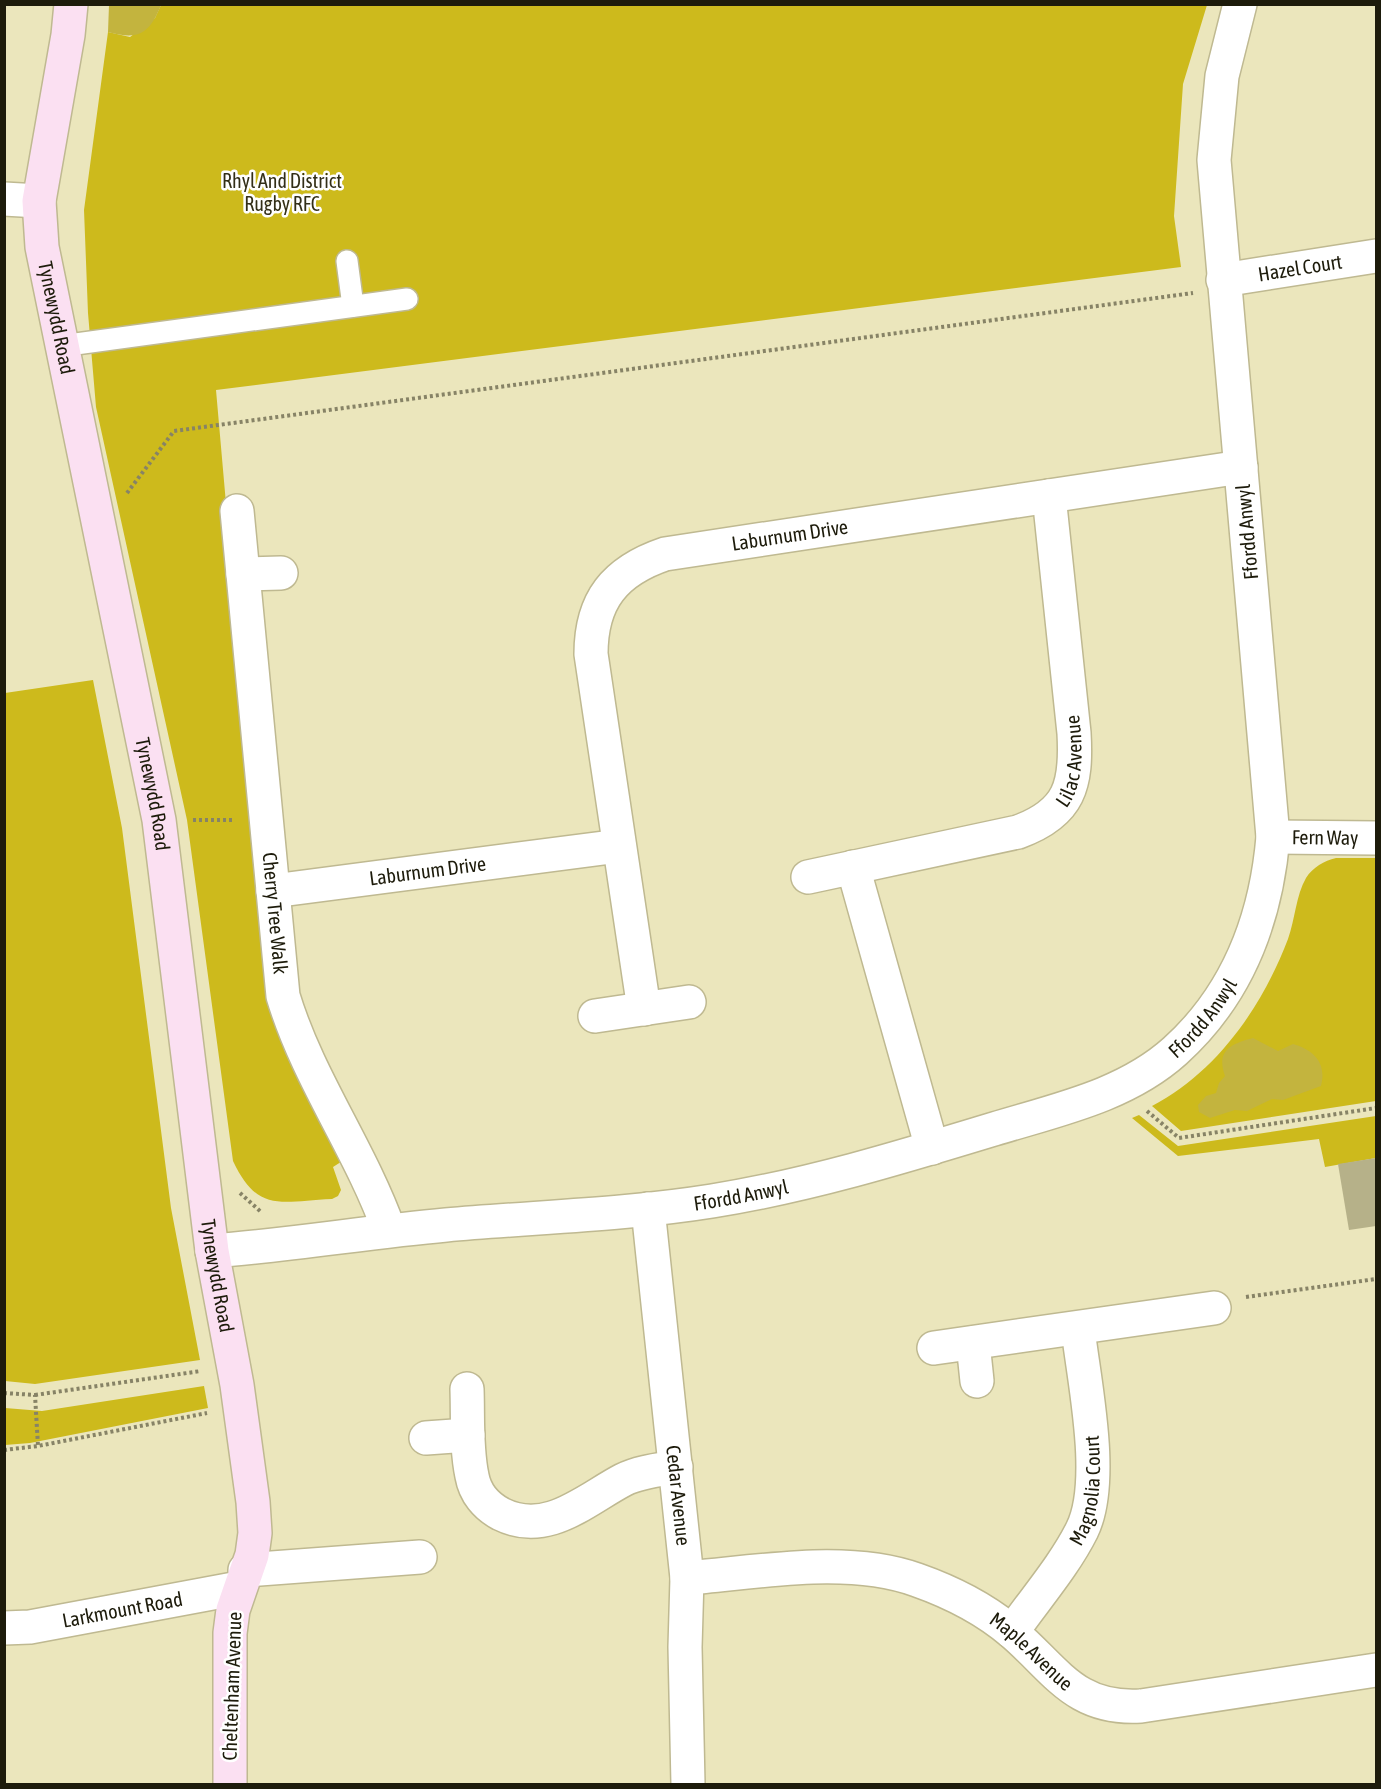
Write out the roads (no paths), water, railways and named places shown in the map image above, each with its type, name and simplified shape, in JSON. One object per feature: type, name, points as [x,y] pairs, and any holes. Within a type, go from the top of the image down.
[{"type":"street","name":"Tynewydd Road","points":[[71,4],[68,35],[39,201],[42,247],[159,820],[212,1251],[234,1367],[253,1502],[255,1533],[252,1555],[242,1579]]},
{"type":"street","name":"Ffordd Anwyl","points":[[212,1251],[309,1243],[389,1230],[648,1209],[712,1201],[768,1190],[932,1148],[1078,1104],[1121,1087],[1146,1073],[1174,1052],[1198,1027],[1240,966],[1262,910],[1270,874],[1273,837],[1223,285],[1214,160],[1222,76],[1240,4]]},
{"type":"street","points":[[4,199],[39,201]]},
{"type":"street","name":"Hazel Court","points":[[1223,285],[1377,256]]},
{"type":"street","name":"Laburnum Drive","points":[[644,1009],[619,846],[591,636],[600,603],[619,578],[648,559],[665,554],[1241,467]]},
{"type":"street","name":"Lilac Avenue","points":[[808,877],[1018,832],[1038,825],[1055,813],[1071,790],[1076,765],[1074,733],[1049,496]]},
{"type":"street","name":"Cherry Tree Walk","points":[[237,511],[283,996],[291,1024],[373,1186],[389,1230]]},
{"type":"street","points":[[243,574],[281,573]]},
{"type":"street","name":"Fern Way","points":[[1273,837],[1377,838]]},
{"type":"street","name":"Laburnum Drive","points":[[273,891],[619,846]]},
{"type":"street","points":[[853,867],[932,1148]]},
{"type":"street","points":[[595,1016],[689,1002]]},
{"type":"street","name":"Cedar Avenue","points":[[648,1209],[687,1578],[685,1647],[688,1785]]},
{"type":"street","points":[[934,1348],[1214,1308]]},
{"type":"street","name":"Magnolia Court","points":[[1012,1632],[1062,1563],[1083,1528],[1089,1508],[1093,1454],[1078,1329]]},
{"type":"street","points":[[973,1343],[977,1381]]},
{"type":"street","points":[[467,1389],[471,1469],[476,1489],[493,1510],[519,1520],[551,1519],[585,1504],[623,1480],[639,1474],[676,1467]]},
{"type":"street","points":[[426,1438],[468,1435]]},
{"type":"street","name":"Larkmount Road","points":[[4,1628],[30,1627],[242,1579],[420,1557]]},
{"type":"street","name":"Maple Avenue","points":[[687,1578],[838,1567],[890,1572],[966,1601],[1012,1632],[1061,1680],[1079,1693],[1117,1708],[1377,1670]]},
{"type":"street","name":"Cheltenham Avenue","points":[[230,1785],[230,1633],[242,1579]]},
{"type":"lane","points":[[347,261],[353,306]]},
{"type":"lane","points":[[61,346],[407,299]]},
{"type":"park label","name":"Rhyl And District Rugby RFC","points":[[282,192]]}]
